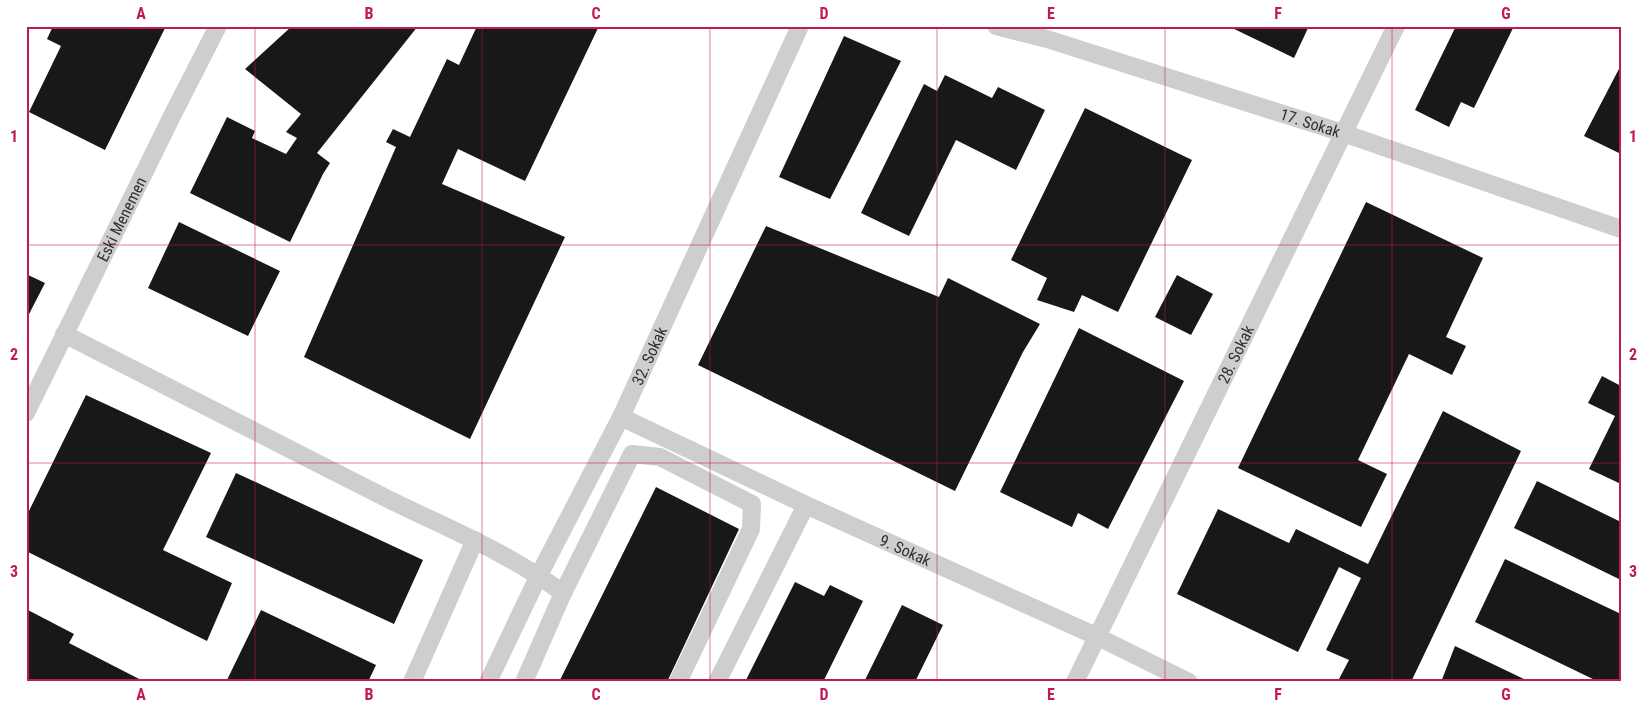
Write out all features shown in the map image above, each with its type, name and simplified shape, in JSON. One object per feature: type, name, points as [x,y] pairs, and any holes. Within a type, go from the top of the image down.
[{"type":"street","name":"Eski Menemen","points":[[26,414],[218,26]]},
{"type":"street","name":"32. Sokak","points":[[488,682],[539,575],[621,417],[800,26]]},
{"type":"street","name":"17. Sokak","points":[[996,26],[1050,32],[1621,229]]},
{"type":"street","name":"28. Sokak","points":[[1074,682],[1396,26]]},
{"type":"street","points":[[64,334],[386,498],[475,540],[539,575],[563,593]]},
{"type":"street","name":"9. Sokak","points":[[621,417],[806,505],[1096,636],[1189,682]]},
{"type":"street","points":[[524,682],[563,593],[632,454],[660,456],[752,504],[751,530],[678,682]]},
{"type":"street","points":[[717,682],[806,505]]},
{"type":"street","points":[[412,682],[475,540]]},
{"type":"building","points":[[53,26],[166,26],[105,150],[29,112],[61,46],[47,39]]},
{"type":"building","points":[[292,26],[418,26],[317,153],[330,163],[290,242],[190,193],[227,117],[255,131],[252,138],[286,154],[297,138],[286,132],[301,114],[245,69]]},
{"type":"building","points":[[477,26],[599,26],[525,181],[458,149],[442,184],[565,237],[470,439],[304,357],[396,147],[386,142],[393,129],[410,137],[447,59],[459,65]]},
{"type":"building","points":[[1228,26],[1309,26],[1294,58]]},
{"type":"building","points":[[1456,26],[1514,26],[1474,108],[1461,102],[1449,127],[1415,110]]},
{"type":"building","points":[[844,36],[901,61],[830,199],[779,177]]},
{"type":"building","points":[[1621,65],[1621,154],[1584,136]]},
{"type":"building","points":[[945,75],[992,98],[998,87],[1045,110],[1016,170],[956,140],[909,236],[861,213],[924,84],[937,91]]},
{"type":"building","points":[[1085,108],[1192,160],[1118,312],[1082,295],[1074,312],[1037,300],[1047,278],[1011,260]]},
{"type":"building","points":[[1366,202],[1483,258],[1446,337],[1466,346],[1452,375],[1409,354],[1358,460],[1387,474],[1361,527],[1238,468]]},
{"type":"building","points":[[179,222],[280,271],[248,336],[148,288]]},
{"type":"building","points":[[766,226],[939,297],[948,278],[1040,324],[1023,352],[955,491],[698,365]]},
{"type":"building","points":[[26,274],[45,283],[26,320]]},
{"type":"building","points":[[1177,275],[1213,294],[1191,335],[1155,317]]},
{"type":"building","points":[[1079,328],[1184,381],[1108,529],[1078,513],[1072,527],[1000,492]]},
{"type":"building","points":[[1602,376],[1621,386],[1621,484],[1589,469],[1615,416],[1588,403]]},
{"type":"building","points":[[86,395],[211,453],[163,550],[232,583],[207,641],[26,551],[26,517]]},
{"type":"building","points":[[1443,411],[1521,451],[1411,682],[1346,682],[1339,679],[1349,660],[1326,650],[1361,578],[1339,567],[1298,652],[1177,594],[1218,509],[1289,543],[1296,529],[1368,564]]},
{"type":"building","points":[[236,473],[423,560],[394,624],[206,537]]},
{"type":"building","points":[[1537,481],[1621,522],[1621,580],[1514,528]]},
{"type":"building","points":[[656,487],[739,529],[667,682],[559,682]]},
{"type":"building","points":[[1505,559],[1621,614],[1621,682],[1599,682],[1475,622]]},
{"type":"building","points":[[795,582],[824,596],[830,585],[863,601],[823,682],[745,682]]},
{"type":"building","points":[[902,605],[943,625],[915,682],[864,682]]},
{"type":"building","points":[[26,609],[74,634],[69,643],[145,682],[26,682]]},
{"type":"building","points":[[261,610],[376,665],[368,682],[226,682]]},
{"type":"building","points":[[1455,646],[1530,682],[1441,682]]}]
